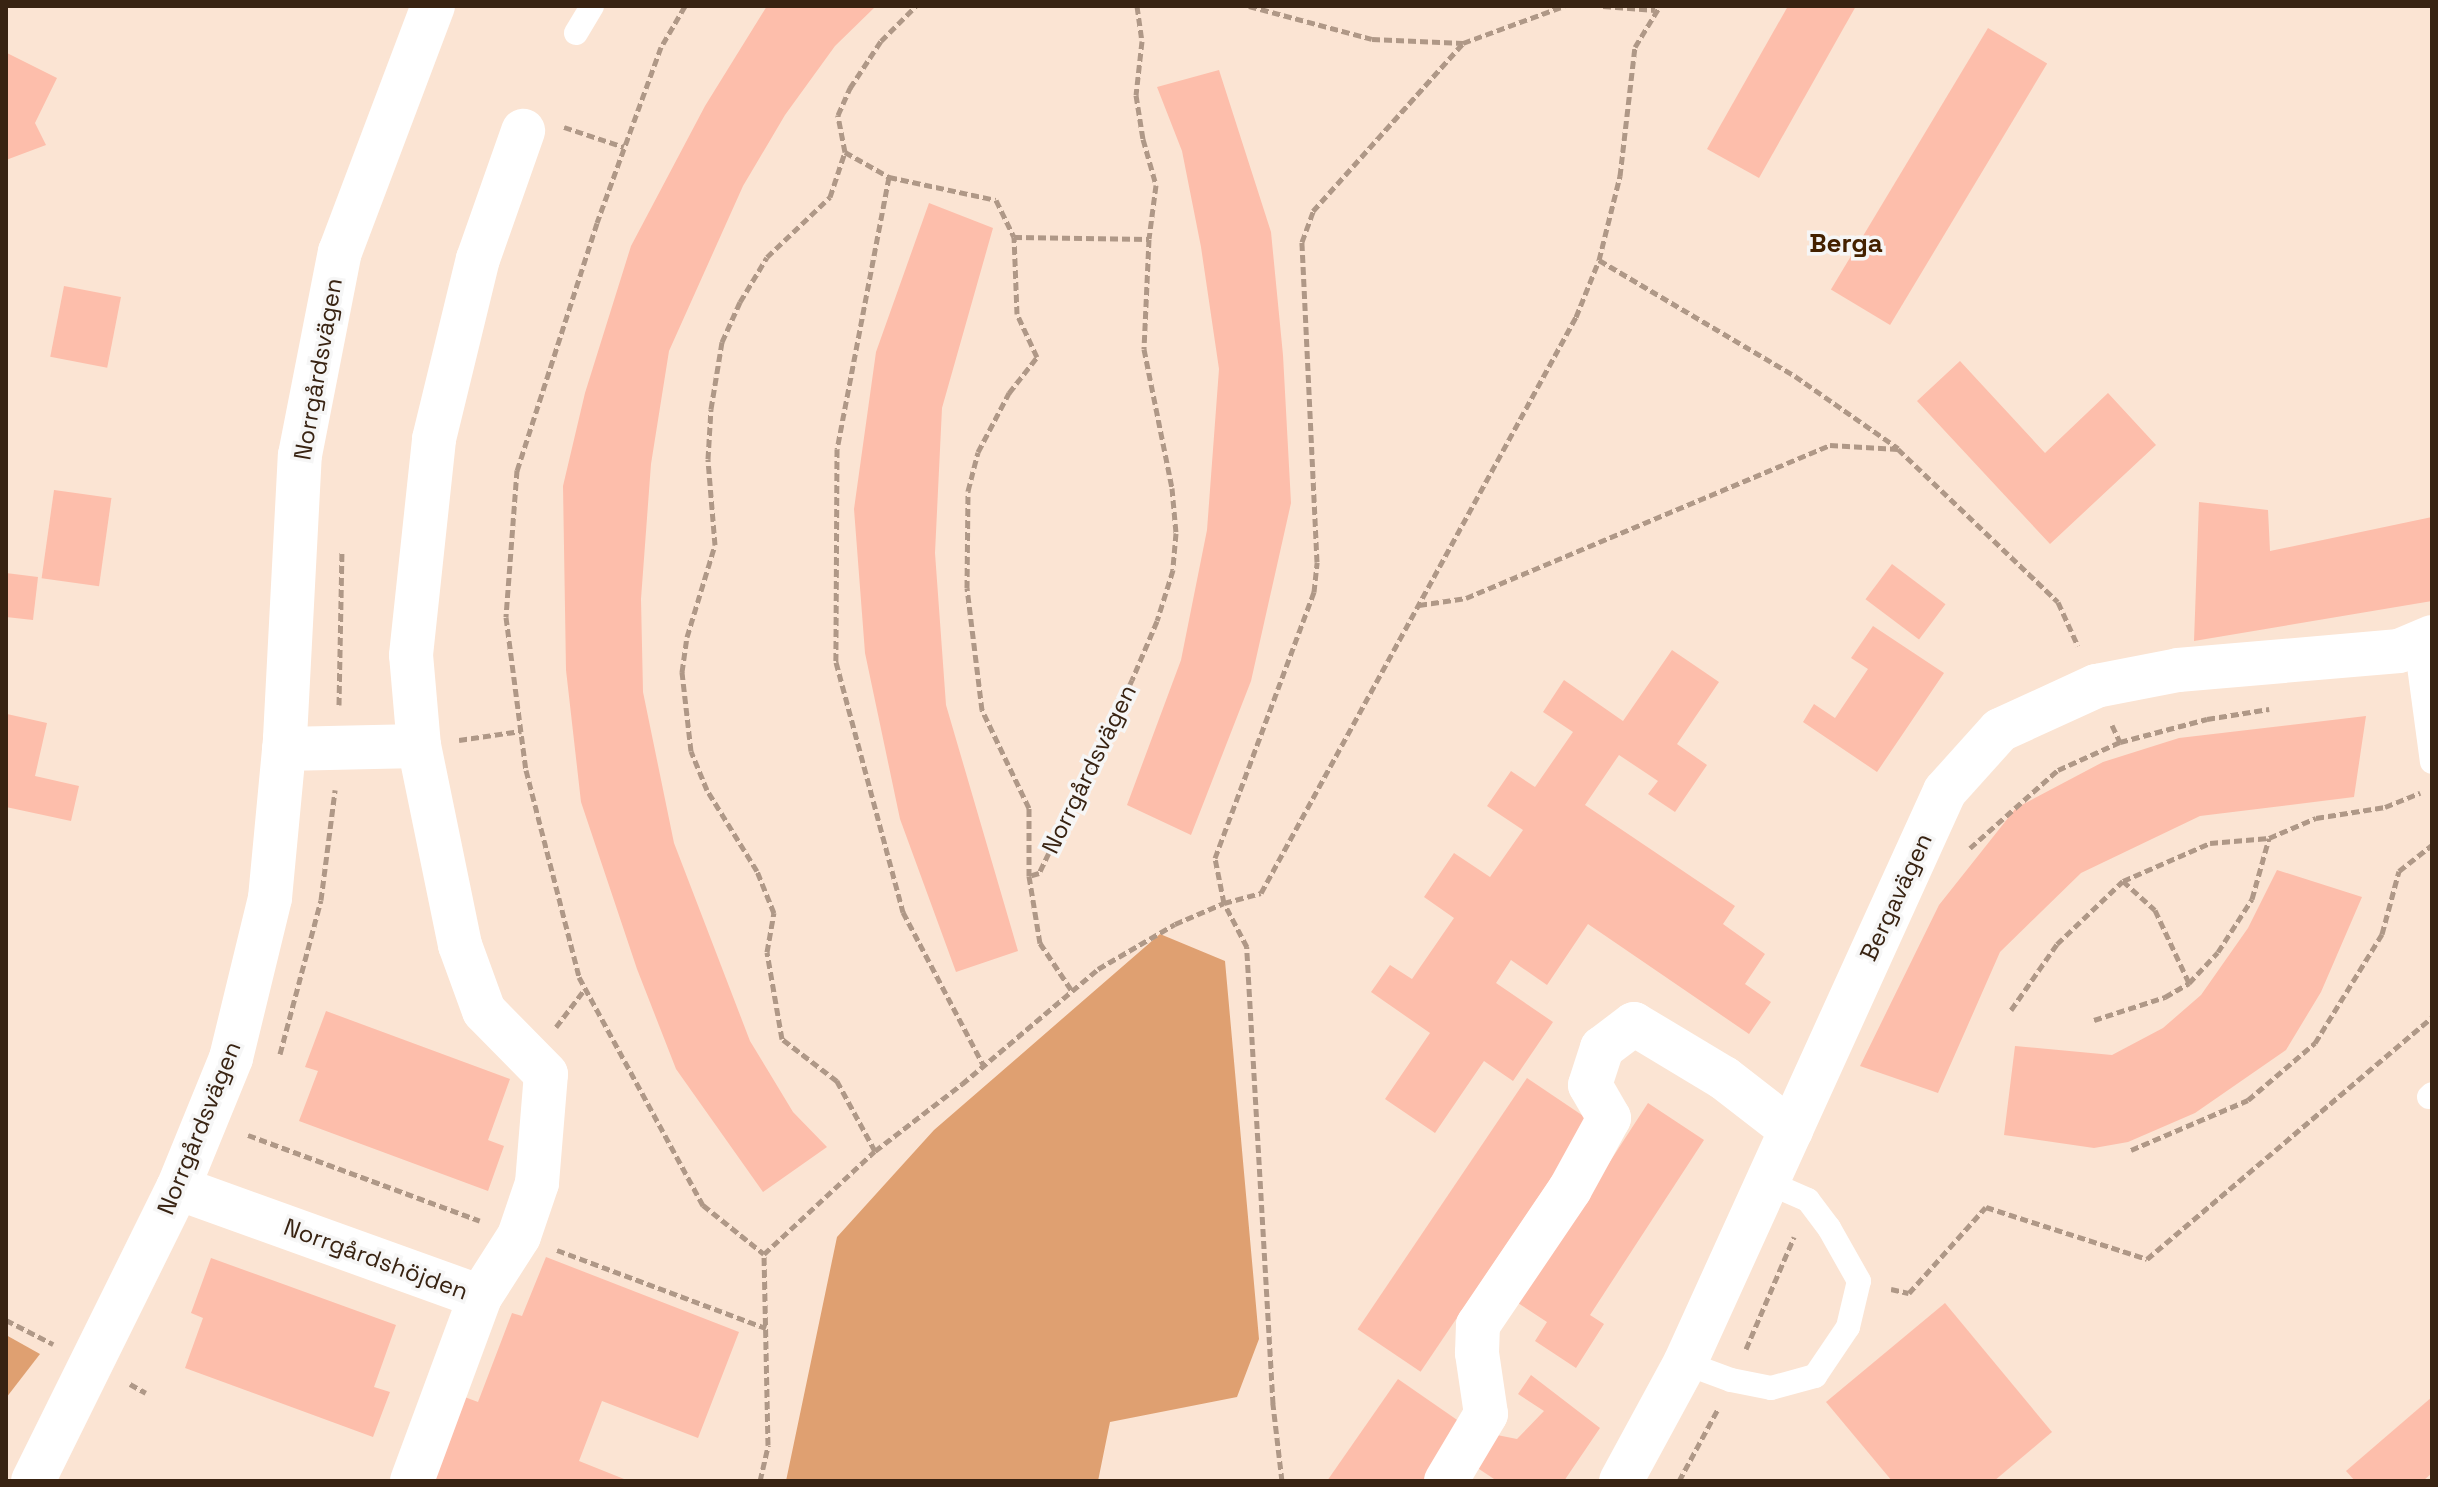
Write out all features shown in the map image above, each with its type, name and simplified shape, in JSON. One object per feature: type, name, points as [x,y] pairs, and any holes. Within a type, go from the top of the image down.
[{"type":"street","name":"Norrgårdsvägen","points":[[33,1481],[178,1188],[231,1058],[270,898],[284,749],[300,455],[336,268],[433,6]]},
{"type":"street","points":[[480,1297],[519,1236],[537,1183],[546,1074],[484,1011],[460,945],[419,746],[411,655],[434,439],[478,259],[523,131]]},
{"type":"street","name":"Bergavägen","points":[[1621,1481],[1685,1363],[1945,791],[2000,730],[2096,686],[2178,670],[2399,651],[2424,640]]},
{"type":"street","points":[[284,749],[419,746]]},
{"type":"street","points":[[1446,1481],[1486,1414],[1477,1353],[1478,1325],[1570,1189],[1609,1118],[1590,1085],[1602,1048],[1634,1024],[1724,1078],[1791,1130]]},
{"type":"street","name":"Norrgårdshöjden","points":[[178,1188],[480,1297],[412,1481]]},
{"type":"lane","points":[[576,33],[592,6]]},
{"type":"lane","points":[[2424,640],[2432,762]]},
{"type":"lane","points":[[1685,1363],[1731,1380],[1771,1388],[1815,1376],[1848,1327],[1859,1281],[1829,1228],[1808,1200],[1767,1182]]},
{"type":"path","points":[[685,6],[661,47],[624,147],[517,470],[506,617],[526,770],[579,977],[703,1205],[764,1254]]},
{"type":"path","points":[[875,1151],[837,1081],[782,1039],[767,952],[774,913],[757,871],[707,790],[691,751],[682,672],[687,637],[715,545],[709,447],[711,409],[722,342],[740,302],[767,257],[830,197],[845,152],[838,115],[850,88],[881,41],[916,6]]},
{"type":"path","name":"Norrgårdsvägen","points":[[1014,237],[1017,314],[1037,357],[1009,393],[978,452],[968,491],[967,588],[982,710],[1029,808],[1029,876],[1039,873],[1126,693],[1157,621],[1173,570],[1176,533],[1172,488],[1144,349],[1149,239],[1156,185],[1143,139],[1136,95],[1142,41],[1137,6]]},
{"type":"path","points":[[1249,6],[1372,39],[1463,43],[1564,6]]},
{"type":"path","points":[[760,1481],[768,1445],[764,1254],[875,1151],[984,1066],[1098,969],[1175,924],[1224,903],[1261,893],[1576,317],[1599,260],[1620,176],[1635,47],[1658,8],[1603,6]]},
{"type":"path","points":[[1282,1481],[1273,1404],[1247,947],[1224,903],[1215,858],[1314,592],[1317,562],[1302,242],[1313,211],[1463,43]]},
{"type":"path","points":[[523,131],[545,120],[624,147]]},
{"type":"path","points":[[845,152],[889,177],[996,200],[1014,237],[1149,239]]},
{"type":"path","points":[[889,177],[837,449],[836,662],[903,912],[984,1066]]},
{"type":"path","points":[[1599,260],[1795,376],[1898,449],[2058,602],[2120,742]]},
{"type":"path","points":[[1419,605],[1466,598],[1830,445],[1898,449]]},
{"type":"path","points":[[1964,856],[1972,844],[2058,770],[2120,742],[2207,719],[2283,707]]},
{"type":"path","points":[[419,746],[521,731]]},
{"type":"path","points":[[2011,1010],[2057,944],[2123,881],[2210,843],[2269,838],[2316,818],[2385,807],[2432,788]]},
{"type":"path","points":[[2094,1020],[2165,997],[2189,983],[2218,952],[2252,899],[2269,838]]},
{"type":"path","points":[[2131,1150],[2248,1100],[2315,1043],[2382,934],[2399,871],[2432,845]]},
{"type":"path","points":[[1029,876],[1040,943],[1072,991]]},
{"type":"path","points":[[2123,881],[2155,910],[2189,983]]},
{"type":"path","points":[[1859,1281],[1909,1293],[1986,1207],[2147,1259],[2432,1017]]},
{"type":"path","points":[[1679,1481],[1700,1448],[1776,1285],[1808,1200]]},
{"type":"path","points":[[6,1320],[30,1332]]},
{"type":"shaded area","points":[[1160,934],[1225,961],[1259,1339],[1237,1397],[1110,1422],[1098,1481],[786,1481],[837,1237],[934,1130]]},
{"type":"shaded area","points":[[6,1335],[40,1354],[6,1398]]},
{"type":"building","points":[[767,6],[876,6],[835,46],[785,115],[743,186],[669,351],[651,464],[641,599],[643,692],[674,843],[750,1041],[793,1112],[827,1147],[763,1192],[676,1069],[637,969],[581,802],[566,670],[563,486],[585,393],[631,246],[705,106]]},
{"type":"building","points":[[1788,6],[1856,6],[1759,178],[1707,149]]},
{"type":"building","points":[[1988,28],[2047,64],[1890,325],[1831,289]]},
{"type":"building","points":[[7,53],[57,78],[35,123],[46,145],[6,160]]},
{"type":"building","points":[[1219,70],[1271,232],[1283,355],[1291,503],[1251,681],[1191,835],[1127,805],[1181,660],[1207,530],[1219,369],[1201,247],[1182,151],[1157,87]]},
{"type":"building","points":[[929,203],[993,228],[942,408],[935,553],[946,705],[1018,951],[956,972],[900,819],[865,653],[854,509],[876,352]]},
{"type":"building","points":[[64,286],[121,297],[107,368],[50,357]]},
{"type":"building","points":[[1960,361],[2045,453],[2108,393],[2156,445],[2050,544],[1917,401]]},
{"type":"building","points":[[54,490],[111,498],[99,586],[42,578]]},
{"type":"building","points":[[2199,502],[2268,510],[2270,551],[2432,517],[2432,601],[2194,641]]},
{"type":"building","points":[[1892,564],[1946,604],[1919,639],[1866,599]]},
{"type":"building","points":[[6,573],[38,577],[33,620],[6,617]]},
{"type":"building","points":[[1873,626],[1944,673],[1877,772],[1803,722],[1814,704],[1835,718],[1868,669],[1851,658]]},
{"type":"building","points":[[1672,650],[1719,682],[1677,744],[1707,765],[1675,812],[1648,794],[1658,781],[1619,755],[1585,805],[1735,906],[1723,924],[1765,954],[1745,984],[1771,1002],[1749,1034],[1588,924],[1547,985],[1511,960],[1496,983],[1553,1022],[1513,1081],[1484,1061],[1435,1133],[1385,1099],[1430,1033],[1371,992],[1390,965],[1412,979],[1454,918],[1424,897],[1454,853],[1490,877],[1523,830],[1487,806],[1511,771],[1535,787],[1573,732],[1543,712],[1564,680],[1623,721]]},
{"type":"building","points":[[7,714],[47,723],[35,776],[79,786],[71,821],[6,807]]},
{"type":"building","points":[[2366,716],[2354,797],[2200,816],[2081,873],[2000,952],[1938,1093],[1860,1066],[1939,905],[2016,808],[2103,762],[2179,738]]},
{"type":"building","points":[[2277,870],[2362,897],[2321,992],[2286,1050],[2195,1113],[2128,1142],[2094,1148],[2004,1135],[2015,1046],[2112,1055],[2163,1028],[2201,995],[2248,928]]},
{"type":"building","points":[[326,1011],[510,1079],[488,1140],[504,1146],[488,1191],[299,1121],[318,1071],[305,1067]]},
{"type":"building","points":[[1527,1078],[1590,1120],[1421,1372],[1358,1329]]},
{"type":"building","points":[[1648,1103],[1704,1140],[1590,1315],[1604,1324],[1576,1368],[1535,1341],[1547,1322],[1518,1303]]},
{"type":"building","points":[[546,1257],[739,1332],[698,1438],[602,1401],[579,1461],[629,1481],[429,1481],[462,1396],[478,1402],[512,1313],[522,1316]]},
{"type":"building","points":[[211,1258],[396,1325],[374,1387],[390,1392],[373,1437],[185,1368],[203,1318],[191,1313]]},
{"type":"building","points":[[1945,1303],[2052,1432],[1994,1481],[1892,1481],[1826,1402]]},
{"type":"building","points":[[1531,1375],[1600,1428],[1564,1481],[1497,1481],[1473,1465],[1497,1435],[1517,1439],[1544,1411],[1518,1394]]},
{"type":"building","points":[[1398,1379],[1463,1424],[1424,1481],[1327,1481]]},
{"type":"building","points":[[2432,1397],[2432,1473],[2423,1481],[2355,1481],[2346,1471]]},
{"type":"district","name":"Berga","points":[[1846,244]]}]
